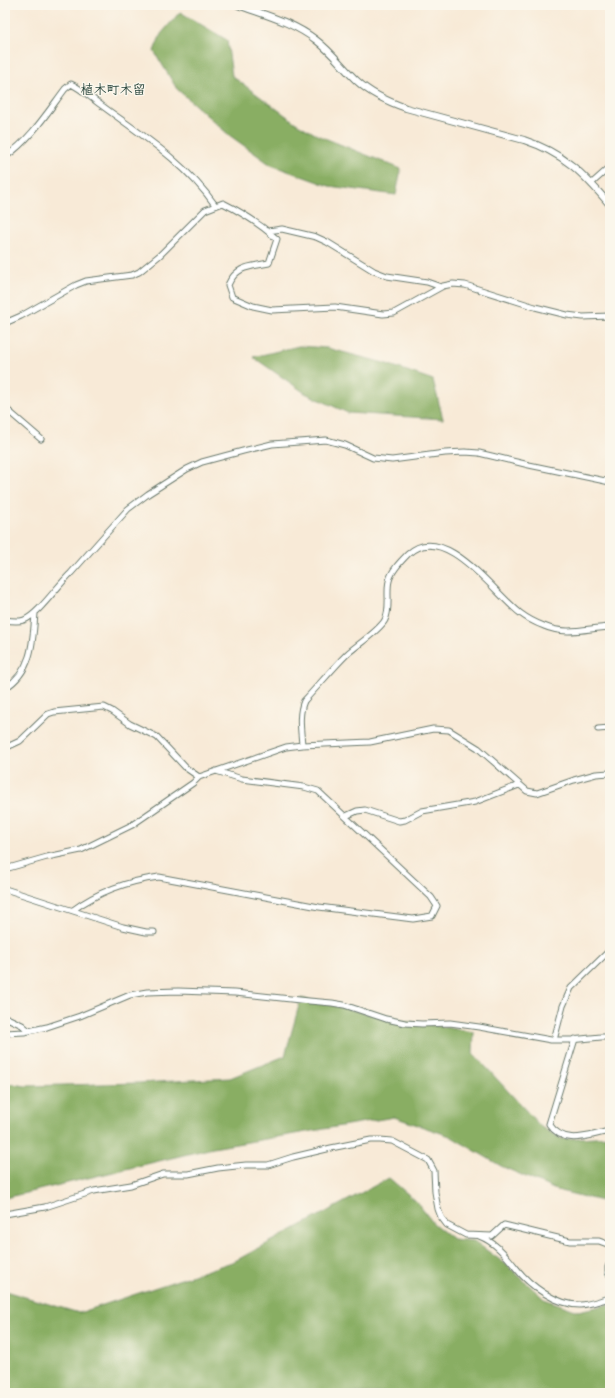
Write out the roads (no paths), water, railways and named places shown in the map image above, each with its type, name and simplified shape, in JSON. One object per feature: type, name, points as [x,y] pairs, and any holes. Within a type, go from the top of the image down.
[{"type":"street","points":[[238,5],[276,18],[305,32],[329,51],[358,82],[388,102],[537,145],[553,152],[568,162],[592,184],[610,205]]},
{"type":"street","points":[[5,157],[29,137],[65,89],[71,84],[77,86],[101,106],[128,124],[173,158],[204,190],[215,205]]},
{"type":"street","points":[[592,184],[610,167]]},
{"type":"street","points":[[5,323],[86,281],[132,275],[139,272],[160,255],[205,210],[223,203],[242,212],[268,230],[277,239],[269,263],[238,271],[228,285],[232,297],[253,306],[272,310],[335,307],[376,314],[394,313],[441,287],[453,284],[464,285],[535,307],[567,315],[583,317],[610,316]]},
{"type":"street","points":[[268,230],[282,229],[316,237],[327,242],[374,271],[387,276],[427,282],[441,287]]},
{"type":"street","points":[[5,408],[41,439]]},
{"type":"street","points":[[5,620],[24,620],[35,613],[62,581],[128,509],[148,494],[187,469],[202,462],[272,444],[326,440],[373,458],[392,460],[465,452],[479,453],[610,482]]},
{"type":"street","points":[[302,744],[301,707],[304,701],[348,653],[376,630],[385,620],[388,608],[389,581],[393,571],[408,554],[420,546],[434,546],[446,550],[465,561],[519,613],[546,627],[574,632],[610,627]]},
{"type":"street","points":[[5,688],[15,681],[24,671],[29,659],[35,613]]},
{"type":"street","points":[[5,748],[20,741],[48,714],[54,712],[104,708],[112,711],[130,724],[157,737],[186,768],[199,777]]},
{"type":"street","points":[[598,730],[610,728]]},
{"type":"street","points":[[5,869],[47,857],[81,850],[132,825],[193,783],[199,777],[286,747],[302,744],[370,742],[433,729],[449,730],[478,748],[527,791],[537,793],[574,780],[610,773]]},
{"type":"street","points":[[73,910],[87,900],[114,888],[144,878],[159,876],[319,907],[413,919],[432,916],[437,906],[431,897],[318,791],[304,787],[242,778],[215,771]]},
{"type":"street","points":[[346,816],[357,811],[365,810],[399,820],[405,820],[422,811],[475,802],[520,785]]},
{"type":"street","points":[[5,889],[123,927],[146,932],[154,932]]},
{"type":"street","points":[[554,1040],[563,1006],[571,988],[610,950]]},
{"type":"street","points":[[5,1033],[29,1031],[47,1027],[80,1016],[130,995],[147,992],[178,991],[235,993],[309,1002],[332,1003],[344,1005],[386,1019],[405,1023],[450,1023],[554,1040],[610,1037]]},
{"type":"street","points":[[5,1017],[22,1025],[29,1031]]},
{"type":"street","points":[[575,1039],[549,1124],[554,1132],[567,1138],[578,1138],[610,1131]]},
{"type":"street","points":[[5,1214],[45,1207],[94,1191],[132,1184],[163,1174],[188,1174],[218,1168],[246,1165],[268,1165],[323,1150],[371,1140],[380,1140],[392,1141],[428,1160],[434,1172],[435,1192],[441,1217],[447,1225],[458,1232],[466,1235],[492,1236],[504,1225],[570,1241],[600,1241],[610,1245]]},
{"type":"street","points":[[476,1235],[496,1246],[522,1274],[539,1290],[548,1296],[568,1304],[581,1305],[610,1298]]},
{"type":"street","points":[[610,1262],[608,1273],[610,1275]]},
{"type":"district","name":"植木町木留","points":[[113,89]]}]
